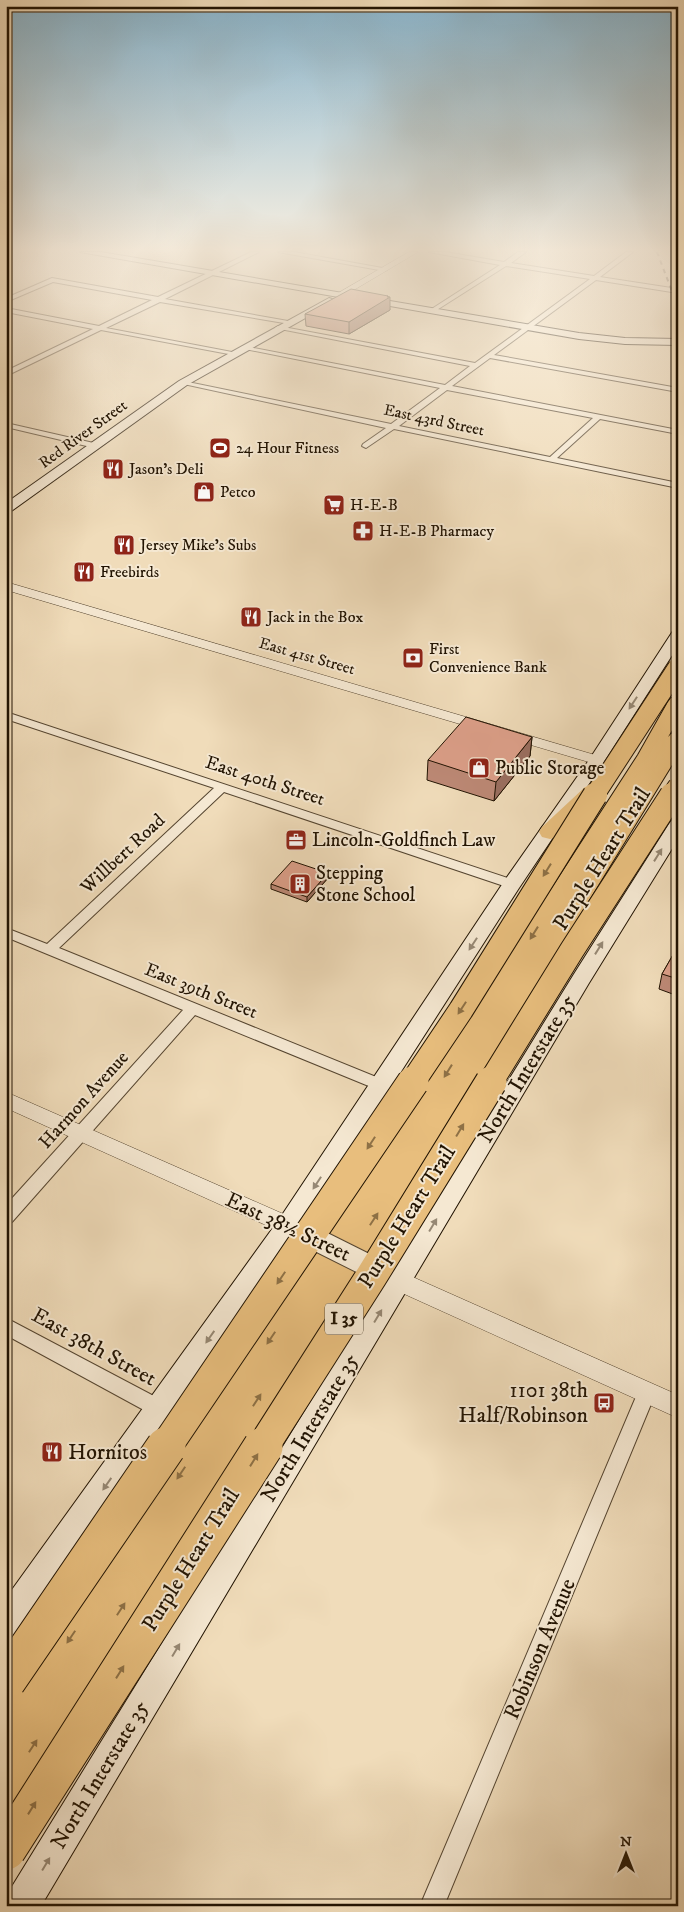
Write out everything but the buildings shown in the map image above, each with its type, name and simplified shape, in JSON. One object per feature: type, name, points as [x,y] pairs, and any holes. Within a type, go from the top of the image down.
[{"type":"highway","name":"Purple Heart Trail","points":[[6,1681],[312,1233],[461,1010],[572,830],[673,649]]},
{"type":"highway","name":"Purple Heart Trail","points":[[6,1734],[428,1103],[648,755],[675,718]]},
{"type":"highway","name":"Purple Heart Trail","points":[[6,1787],[452,1099],[675,718]]},
{"type":"highway","points":[[550,832],[675,718]]},
{"type":"highway","name":"Purple Heart Trail","points":[[6,1850],[371,1277],[572,950],[678,786]]},
{"type":"main road","name":"Red River Street","points":[[6,509],[184,382],[255,341]]},
{"type":"main road","points":[[659,341],[678,342]]},
{"type":"main road","points":[[6,1625],[160,1409],[293,1228],[381,1085],[512,884],[550,832],[673,649]]},
{"type":"main road","points":[[673,649],[678,662]]},
{"type":"main road","name":"North Interstate 35","points":[[21,1906],[389,1276],[678,824]]},
{"type":"street","points":[[6,374],[75,341]]},
{"type":"street","points":[[165,341],[232,354]]},
{"type":"street","points":[[359,341],[477,365]]},
{"type":"street","points":[[366,446],[510,341]]},
{"type":"street","points":[[243,348],[678,432]]},
{"type":"street","points":[[490,356],[678,390]]},
{"type":"street","points":[[6,365],[19,368]]},
{"type":"street","name":"East 43rd Street","points":[[184,382],[678,486]]},
{"type":"street","points":[[552,459],[598,417]]},
{"type":"street","points":[[6,425],[95,446]]},
{"type":"street","name":"East 41st Street","points":[[6,586],[597,760]]},
{"type":"street","name":"East 40th Street","points":[[6,715],[512,884]]},
{"type":"street","name":"Willbert Road","points":[[50,949],[222,787]]},
{"type":"street","name":"East 39th Street","points":[[6,932],[381,1085]]},
{"type":"street","name":"Harmon Avenue","points":[[6,1217],[192,1009]]},
{"type":"street","name":"East 38½ Street","points":[[6,1099],[293,1228],[389,1276],[678,1407]]},
{"type":"street","name":"East 38th Street","points":[[6,1326],[160,1409]]},
{"type":"street","name":"Robinson Avenue","points":[[432,1906],[647,1392]]},
{"type":"place","name":"24 Hour Fitness","points":[[220,448]]},
{"type":"place","name":"Jason's Deli","points":[[113,469]]},
{"type":"place","name":"Petco","points":[[204,492]]},
{"type":"place","name":"H-E-B","points":[[334,505]]},
{"type":"place","name":"H-E-B Pharmacy","points":[[363,531]]},
{"type":"place","name":"Jersey Mike's Subs","points":[[124,545]]},
{"type":"place","name":"Freebirds","points":[[84,572]]},
{"type":"place","name":"Jack in the Box","points":[[251,617]]},
{"type":"place","name":"First Convenience Bank","points":[[413,658]]},
{"type":"place","name":"Public Storage","points":[[479,768]]},
{"type":"place","name":"Lincoln-Goldfinch Law","points":[[296,840]]},
{"type":"place","name":"Stepping Stone School","points":[[300,884]]},
{"type":"place","name":"1101 38th Half/Robinson","points":[[604,1403]]},
{"type":"place","name":"Hornitos","points":[[52,1452]]}]
